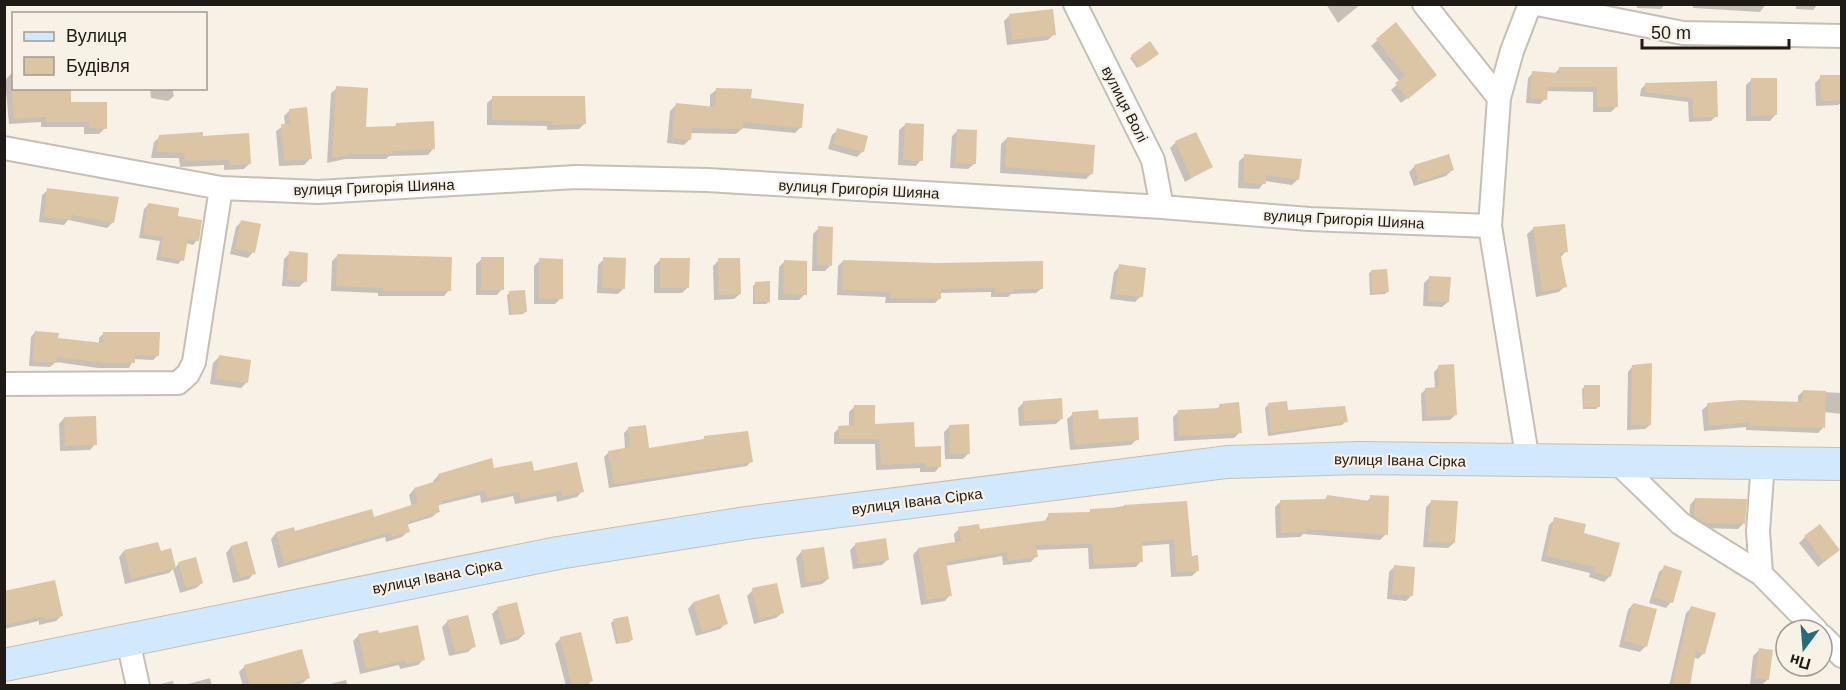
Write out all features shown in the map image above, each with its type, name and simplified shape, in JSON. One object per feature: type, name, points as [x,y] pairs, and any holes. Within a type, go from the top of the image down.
[{"type":"street","name":"вулиця Волі","points":[[1075,4],[1153,160],[1162,207]]},
{"type":"street","points":[[1424,4],[1499,98]]},
{"type":"street","points":[[1528,462],[1490,226],[1499,98],[1512,51],[1530,4]]},
{"type":"street","points":[[1536,4],[1683,33],[1842,36]]},
{"type":"street","name":"вулиця Григорія Шияна","points":[[4,148],[221,188],[318,192],[576,177],[718,181],[1162,207],[1309,219],[1490,226]]},
{"type":"street","points":[[4,384],[178,383],[188,374],[194,362],[221,188]]},
{"type":"street","name":"вулиця Івана Сірка","points":[[4,665],[558,553],[746,523],[1227,462],[1359,458],[1528,462],[1842,464]]},
{"type":"street","points":[[1617,462],[1681,524],[1761,574],[1804,618]]},
{"type":"street","points":[[1761,574],[1758,531],[1763,462]]},
{"type":"street","points":[[128,640],[138,686]]},
{"type":"building","points":[[1053,9],[1056,35],[1012,40],[1009,14]]},
{"type":"building","points":[[1396,22],[1437,75],[1408,99],[1395,83],[1405,76],[1376,39]]},
{"type":"building","points":[[1150,41],[1159,54],[1140,67],[1131,55]]},
{"type":"building","points":[[1559,67],[1617,67],[1618,107],[1597,107],[1597,87],[1548,87],[1547,100],[1530,98],[1532,71],[1559,73]]},
{"type":"building","points":[[1820,75],[1842,75],[1842,100],[1821,101]]},
{"type":"building","points":[[1751,78],[1777,78],[1777,115],[1751,116]]},
{"type":"building","points":[[1717,81],[1718,117],[1693,118],[1693,98],[1645,92],[1645,83]]},
{"type":"building","points":[[336,86],[368,88],[366,127],[434,121],[435,149],[393,151],[393,154],[351,154],[332,158]]},
{"type":"building","points":[[716,88],[752,89],[751,98],[804,104],[802,128],[743,122],[743,129],[692,128],[691,140],[672,138],[676,103],[715,107]]},
{"type":"building","points":[[12,90],[71,90],[71,102],[107,102],[107,129],[89,128],[89,122],[46,122],[46,117],[14,119]]},
{"type":"building","points":[[492,96],[585,96],[586,124],[553,125],[552,121],[492,120]]},
{"type":"building","points":[[307,107],[312,159],[284,161],[281,124],[290,124],[289,109]]},
{"type":"building","points":[[905,123],[924,124],[923,161],[903,160]]},
{"type":"building","points":[[837,128],[868,136],[864,152],[833,144]]},
{"type":"building","points":[[957,129],[977,130],[976,164],[955,163]]},
{"type":"building","points":[[203,132],[203,136],[249,133],[251,164],[230,165],[229,160],[185,161],[184,153],[156,152],[159,135]]},
{"type":"building","points":[[1196,132],[1213,167],[1191,178],[1175,141]]},
{"type":"building","points":[[1007,137],[1095,145],[1093,174],[1005,167]]},
{"type":"building","points":[[1244,154],[1302,159],[1299,180],[1266,175],[1266,184],[1243,183]]},
{"type":"building","points":[[1449,154],[1454,170],[1419,182],[1414,165]]},
{"type":"building","points":[[47,188],[119,197],[114,223],[72,215],[71,220],[44,217]]},
{"type":"building","points":[[148,203],[179,208],[178,216],[202,220],[199,241],[188,239],[184,261],[160,256],[163,237],[143,234]]},
{"type":"building","points":[[241,220],[261,224],[255,253],[235,249]]},
{"type":"building","points":[[1565,224],[1568,252],[1560,253],[1567,287],[1542,292],[1533,227]]},
{"type":"building","points":[[818,226],[833,227],[832,266],[817,265]]},
{"type":"building","points":[[289,251],[308,253],[307,282],[287,280]]},
{"type":"building","points":[[337,254],[452,257],[451,291],[383,291],[383,288],[336,286]]},
{"type":"building","points":[[481,257],[504,257],[504,290],[481,290]]},
{"type":"building","points":[[603,257],[626,258],[625,289],[602,288]]},
{"type":"building","points":[[539,258],[563,259],[563,299],[539,299]]},
{"type":"building","points":[[660,258],[690,258],[689,288],[660,288]]},
{"type":"building","points":[[718,258],[740,258],[741,294],[719,295]]},
{"type":"building","points":[[784,260],[807,261],[807,295],[783,294]]},
{"type":"building","points":[[843,260],[937,263],[1043,261],[1043,289],[1014,289],[1014,292],[996,293],[995,288],[941,289],[941,299],[890,298],[890,292],[842,290]]},
{"type":"building","points":[[1119,264],[1146,268],[1143,297],[1115,294]]},
{"type":"building","points":[[1387,269],[1389,292],[1372,293],[1371,270]]},
{"type":"building","points":[[1429,276],[1451,277],[1449,302],[1428,301]]},
{"type":"building","points":[[770,281],[770,302],[755,302],[755,282]]},
{"type":"building","points":[[525,290],[527,312],[511,314],[509,291]]},
{"type":"building","points":[[35,331],[59,333],[58,338],[103,343],[103,332],[160,332],[159,356],[135,355],[135,363],[103,363],[57,357],[57,363],[33,362]]},
{"type":"building","points":[[219,355],[251,360],[248,383],[215,379]]},
{"type":"building","points":[[1652,363],[1651,425],[1631,425],[1632,365]]},
{"type":"building","points":[[1454,364],[1457,415],[1427,417],[1425,388],[1439,387],[1438,365]]},
{"type":"building","points":[[1584,385],[1600,385],[1600,407],[1584,407]]},
{"type":"building","points":[[1803,390],[1826,391],[1825,428],[1750,426],[1750,422],[1709,426],[1707,403],[1740,400],[1802,402]]},
{"type":"building","points":[[1062,398],[1063,419],[1024,421],[1023,401]]},
{"type":"building","points":[[1287,401],[1288,410],[1345,406],[1348,422],[1271,433],[1268,403]]},
{"type":"building","points":[[1239,402],[1242,433],[1179,436],[1178,410],[1220,408],[1219,404]]},
{"type":"building","points":[[854,405],[875,405],[875,424],[914,422],[915,447],[941,446],[941,467],[925,467],[925,463],[881,465],[879,439],[839,439],[838,426],[854,425]]},
{"type":"building","points":[[1098,410],[1099,419],[1138,417],[1139,440],[1075,445],[1072,412]]},
{"type":"building","points":[[96,416],[97,445],[65,446],[64,417]]},
{"type":"building","points":[[969,424],[970,454],[950,454],[949,425]]},
{"type":"building","points":[[646,425],[649,448],[704,439],[704,436],[748,431],[753,462],[614,484],[608,451],[630,447],[628,427]]},
{"type":"building","points":[[492,458],[494,468],[532,461],[534,471],[577,462],[584,492],[562,497],[561,491],[521,499],[519,492],[487,498],[485,490],[442,501],[442,504],[438,505],[440,512],[407,522],[410,532],[392,537],[390,532],[284,563],[276,532],[294,527],[295,531],[372,509],[374,517],[418,503],[414,488],[440,480],[438,474]]},
{"type":"building","points":[[1327,495],[1370,501],[1370,495],[1389,496],[1388,535],[1307,529],[1307,532],[1281,533],[1280,500],[1326,499]]},
{"type":"building","points":[[1695,498],[1747,499],[1745,524],[1705,523],[1694,516]]},
{"type":"building","points":[[1431,500],[1458,501],[1455,543],[1428,542]]},
{"type":"building","points":[[1187,501],[1192,556],[1198,555],[1199,571],[1176,572],[1174,539],[1142,542],[1143,562],[1094,565],[1092,544],[1036,545],[1038,557],[1008,561],[1007,552],[946,562],[952,596],[927,600],[918,548],[961,541],[958,527],[979,524],[980,529],[1049,520],[1048,513],[1090,512],[1090,509],[1124,507],[1124,505]]},
{"type":"building","points":[[1554,517],[1586,524],[1584,533],[1620,543],[1611,577],[1594,572],[1595,567],[1546,556]]},
{"type":"building","points":[[1820,524],[1840,550],[1824,562],[1804,536]]},
{"type":"building","points":[[886,538],[889,560],[858,564],[855,543]]},
{"type":"building","points":[[247,541],[256,574],[239,578],[231,546]]},
{"type":"building","points":[[158,542],[161,551],[171,548],[176,568],[131,579],[124,550]]},
{"type":"building","points":[[824,547],[829,579],[806,583],[801,550]]},
{"type":"building","points":[[196,557],[203,583],[186,588],[178,562]]},
{"type":"building","points":[[1394,565],[1415,567],[1413,596],[1392,594]]},
{"type":"building","points":[[1664,565],[1682,571],[1673,603],[1654,597]]},
{"type":"building","points":[[55,580],[63,616],[45,620],[44,616],[4,625],[4,591]]},
{"type":"building","points":[[777,583],[784,613],[759,619],[752,588]]},
{"type":"building","points":[[719,594],[728,624],[702,632],[693,602]]},
{"type":"building","points":[[517,602],[525,634],[506,640],[497,607]]},
{"type":"building","points":[[1633,603],[1657,609],[1647,647],[1624,641]]},
{"type":"building","points":[[1691,606],[1716,613],[1705,654],[1696,651],[1690,686],[1672,686]]},
{"type":"building","points":[[468,615],[476,647],[455,652],[447,620]]},
{"type":"building","points":[[628,616],[633,640],[618,643],[613,619]]},
{"type":"building","points":[[418,625],[425,660],[405,664],[405,660],[366,669],[358,634],[378,630],[379,633]]},
{"type":"building","points":[[581,632],[593,681],[572,686],[560,637]]},
{"type":"building","points":[[1759,648],[1773,650],[1769,680],[1755,678]]},
{"type":"building","points":[[302,649],[310,678],[282,686],[250,686],[244,665]]}]
